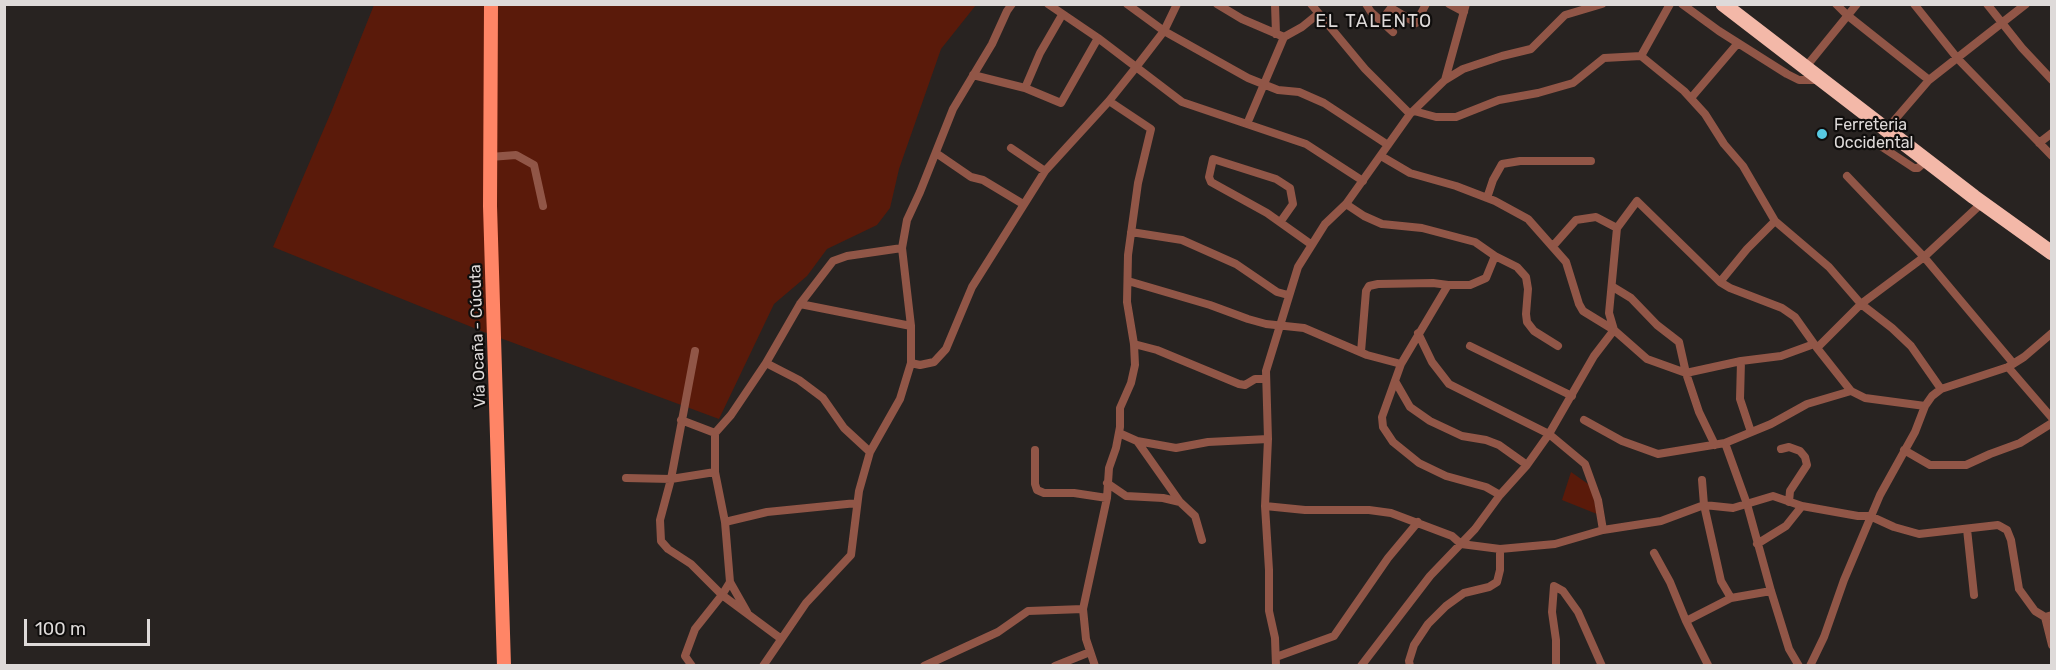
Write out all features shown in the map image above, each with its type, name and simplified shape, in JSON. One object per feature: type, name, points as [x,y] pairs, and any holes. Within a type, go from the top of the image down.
[{"type":"highway","points":[[1723,4],[1982,203],[2052,253]]},
{"type":"main road","name":"Vía Ocaña - Cúcuta","points":[[491,4],[490,157],[504,666]]},
{"type":"street","points":[[763,666],[806,603],[850,555],[857,503],[870,452],[900,399],[911,363],[911,326],[902,248],[907,220],[953,109],[992,44],[1011,4]]},
{"type":"street","points":[[1048,4],[1137,66],[1182,102],[1306,144],[1363,180]]},
{"type":"street","points":[[1126,4],[1164,31],[1264,85],[1278,90],[1299,92],[1324,103],[1388,145]]},
{"type":"street","points":[[911,363],[920,365],[934,362],[946,350],[972,287],[1045,171],[1109,101],[1137,66],[1164,31],[1177,4]]},
{"type":"street","points":[[1217,4],[1242,19],[1280,36],[1302,27],[1318,14]]},
{"type":"street","points":[[1247,124],[1264,85],[1280,36],[1275,4]]},
{"type":"street","points":[[1311,4],[1365,69],[1412,113],[1436,117],[1456,117],[1499,100],[1538,93],[1573,83],[1604,58],[1641,56],[1691,98],[1706,114],[1724,144],[1743,166],[1775,221],[1829,267],[1861,304],[1911,346],[1941,389]]},
{"type":"street","points":[[1366,4],[1393,32]]},
{"type":"street","points":[[1381,21],[1391,8],[1416,23],[1426,4]]},
{"type":"street","points":[[1445,80],[1465,8],[1449,4]]},
{"type":"street","points":[[1418,522],[1388,558],[1375,580],[1334,636],[1276,661],[1275,638],[1269,611],[1269,570],[1264,506],[1268,439],[1266,371],[1298,267],[1325,224],[1346,204],[1412,113],[1445,80],[1463,69],[1531,49],[1565,15],[1602,4]]},
{"type":"street","points":[[1641,56],[1670,4]]},
{"type":"street","points":[[1682,4],[1738,44],[1800,80],[1820,80]]},
{"type":"street","points":[[1836,4],[1929,80]]},
{"type":"street","points":[[1805,68],[1857,4]]},
{"type":"street","points":[[1914,4],[1958,59],[2052,156]]},
{"type":"street","points":[[1987,4],[2052,80]]},
{"type":"street","points":[[1886,130],[1929,80],[2026,4]]},
{"type":"street","points":[[1025,88],[1040,53],[1062,15]]},
{"type":"street","points":[[973,75],[1025,88],[1061,103],[1098,38]]},
{"type":"street","points":[[1691,98],[1738,44]]},
{"type":"street","points":[[1095,666],[1090,652],[1083,609],[1119,433],[1120,408],[1131,382],[1135,365],[1127,302],[1128,255],[1138,183],[1151,129],[1109,101]]},
{"type":"street","points":[[2039,143],[2052,133]]},
{"type":"street","points":[[1876,142],[1914,168],[1918,168],[1927,160]]},
{"type":"street","points":[[1011,148],[1045,171]]},
{"type":"street","points":[[936,153],[971,177],[983,180],[1023,204]]},
{"type":"street","points":[[490,157],[516,155],[527,159],[534,165],[543,206]]},
{"type":"street","points":[[1381,156],[1410,173],[1456,186],[1487,198],[1528,219],[1566,262],[1583,311],[1614,330],[1647,359],[1686,373],[1741,361],[1781,356],[1815,346],[1861,304],[1924,257],[1982,203]]},
{"type":"street","points":[[1281,221],[1293,204],[1290,188],[1276,179],[1213,159],[1209,177],[1211,182],[1281,221],[1312,245]]},
{"type":"street","points":[[1487,198],[1502,164],[1520,161],[1591,161]]},
{"type":"street","points":[[1847,176],[1924,257],[2052,418]]},
{"type":"street","points":[[1614,330],[1609,314],[1617,228],[1637,201],[1720,282],[1782,308],[1796,318],[1851,391],[1865,398],[1926,406]]},
{"type":"street","points":[[1346,204],[1382,224],[1445,233],[1475,242],[1495,256],[1517,267],[1526,277],[1527,322],[1534,331],[1558,346]]},
{"type":"street","points":[[1553,246],[1576,220],[1596,217],[1617,228]]},
{"type":"street","points":[[1720,282],[1747,249],[1775,221]]},
{"type":"street","points":[[1131,232],[1182,240],[1236,264],[1277,292],[1288,295]]},
{"type":"street","points":[[747,612],[730,582],[725,522],[715,472],[715,433],[731,415],[766,363],[800,304],[833,261],[847,256],[902,248]]},
{"type":"street","points":[[1361,351],[1366,291],[1369,286],[1422,283],[1470,285],[1486,278],[1495,256]]},
{"type":"street","points":[[1128,281],[1210,305],[1248,319],[1304,328],[1401,364]]},
{"type":"street","points":[[1448,285],[1401,364],[1382,417],[1383,426],[1393,442],[1419,463],[1446,476],[1486,487],[1500,495]]},
{"type":"street","points":[[1613,287],[1631,298],[1657,325],[1679,342],[1699,412],[1715,445]]},
{"type":"street","points":[[800,304],[911,326]]},
{"type":"street","points":[[1361,666],[1430,576],[1475,529],[1500,495],[1527,465],[1549,434],[1594,356],[1614,330]]},
{"type":"street","points":[[1418,333],[1432,362],[1449,384],[1549,434],[1585,464],[1598,500],[1603,530]]},
{"type":"street","points":[[1810,666],[1824,637],[1870,516],[1932,396],[1941,389],[2011,365],[2052,333]]},
{"type":"street","points":[[1134,344],[1239,384],[1245,385],[1255,379],[1266,379]]},
{"type":"street","points":[[1470,346],[1572,396]]},
{"type":"street","points":[[695,351],[671,479],[660,520],[661,541],[668,549],[691,564],[722,595],[780,638]]},
{"type":"street","points":[[1741,361],[1740,399],[1751,432]]},
{"type":"street","points":[[766,363],[800,380],[823,398],[844,428],[870,452]]},
{"type":"street","points":[[1395,381],[1410,407],[1425,417],[1462,436],[1499,445],[1527,465]]},
{"type":"street","points":[[1584,420],[1622,441],[1658,454],[1725,443],[1771,424],[1807,404],[1851,391]]},
{"type":"street","points":[[681,420],[715,433]]},
{"type":"street","points":[[1904,450],[1930,465],[1966,465],[2020,443],[2052,423]]},
{"type":"street","points":[[1119,433],[1137,441],[1176,448],[1208,442],[1268,439]]},
{"type":"street","points":[[1137,441],[1180,502],[1195,516],[1202,540]]},
{"type":"street","points":[[1725,443],[1747,504],[1770,591],[1790,649],[1799,666]]},
{"type":"street","points":[[1781,449],[1789,447],[1800,451],[1807,465],[1790,491],[1789,502]]},
{"type":"street","points":[[1035,450],[1037,490],[1044,493],[1074,493],[1107,498]]},
{"type":"street","points":[[626,478],[671,479],[715,472]]},
{"type":"street","points":[[1702,480],[1704,505],[1721,581],[1731,598]]},
{"type":"street","points":[[1107,483],[1126,496],[1163,498],[1180,502]]},
{"type":"street","points":[[1264,506],[1391,513],[1452,536],[1461,544],[1500,549],[1555,544],[1603,530],[1660,521],[1704,505],[1733,508],[1773,496],[1802,506],[1870,516],[1919,534],[1998,525],[2007,530],[2011,540],[2019,589],[2035,611],[2048,616],[2052,645]]},
{"type":"street","points":[[725,522],[767,512],[857,503]]},
{"type":"street","points":[[1757,544],[1786,526],[1802,506]]},
{"type":"street","points":[[1967,529],[1974,595]]},
{"type":"street","points":[[1410,666],[1409,661],[1414,645],[1428,624],[1446,606],[1464,593],[1489,587],[1497,582],[1500,570],[1500,549]]},
{"type":"street","points":[[1654,553],[1671,582],[1686,621],[1708,665]]},
{"type":"street","points":[[692,666],[685,656],[695,629],[730,582]]},
{"type":"street","points":[[1556,666],[1556,640],[1552,612],[1554,586],[1563,591],[1578,612],[1602,666]]},
{"type":"street","points":[[1686,621],[1731,598],[1770,591]]},
{"type":"street","points":[[924,666],[998,632],[1028,611],[1083,609]]},
{"type":"street","points":[[1055,666],[1090,652]]},
{"type":"shaded area","points":[[374,5],[976,5],[941,49],[899,169],[890,208],[877,225],[827,249],[807,276],[774,304],[719,419],[484,332],[273,247]]},
{"type":"shaded area","points":[[1571,472],[1591,486],[1597,514],[1562,500]]},
{"type":"place","name":"Ferreteria Occidental","points":[[1822,134]]},
{"type":"district","name":"EL TALENTO","points":[[1374,22]]}]
